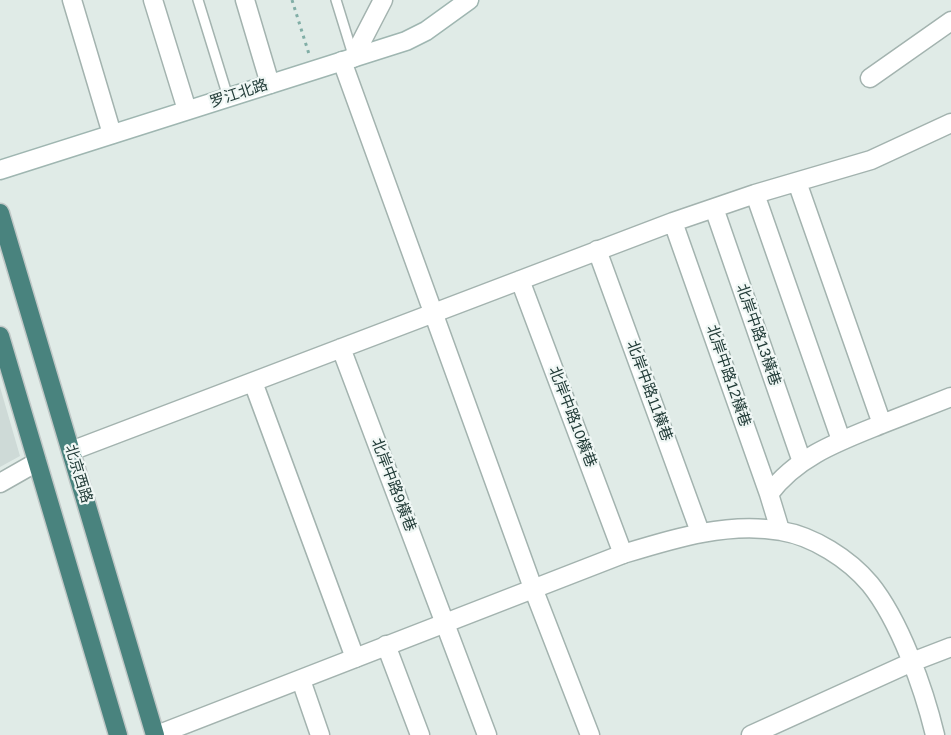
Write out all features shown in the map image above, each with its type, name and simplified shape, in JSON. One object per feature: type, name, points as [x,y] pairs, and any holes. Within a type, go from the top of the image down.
[{"type":"highway","name":"北京西路","points":[[0,213],[156,735]]},
{"type":"highway","points":[[0,336],[118,735]]},
{"type":"street","points":[[72,0],[112,134]]},
{"type":"street","points":[[153,0],[187,110]]},
{"type":"street","points":[[245,0],[270,84]]},
{"type":"street","points":[[383,0],[348,59],[434,313],[533,588],[590,735]]},
{"type":"street","name":"罗江北路","points":[[0,170],[417,37],[469,0]]},
{"type":"street","points":[[870,78],[951,21]]},
{"type":"street","points":[[71,451],[597,250],[755,194],[871,160],[951,123]]},
{"type":"street","points":[[797,182],[882,424]]},
{"type":"street","points":[[755,194],[841,440]]},
{"type":"street","name":"北岸中路13橫巷","points":[[714,208],[802,462]]},
{"type":"street","name":"北岸中路12橫巷","points":[[674,222],[770,494],[780,530]]},
{"type":"street","name":"北岸中路11橫巷","points":[[597,250],[700,532]]},
{"type":"street","name":"北岸中路10橫巷","points":[[520,280],[623,554]]},
{"type":"street","name":"北岸中路9橫巷","points":[[341,348],[488,735]]},
{"type":"street","points":[[253,382],[355,658]]},
{"type":"street","points":[[770,494],[785,475],[802,462],[841,440],[951,397]]},
{"type":"street","points":[[0,483],[37,462]]},
{"type":"street","points":[[156,735],[623,554],[700,532],[741,529],[780,530],[815,543],[853,567],[871,585],[912,662],[930,713],[935,735]]},
{"type":"street","points":[[386,645],[420,735]]},
{"type":"street","points":[[751,735],[912,662],[951,647]]},
{"type":"street","points":[[301,680],[320,735]]},
{"type":"lane","points":[[198,0],[228,97]]},
{"type":"lane","points":[[336,0],[348,59]]},
{"type":"path","points":[[292,0],[314,70]]},
{"type":"shaded area","points":[[0,387],[20,456],[0,467]]}]
